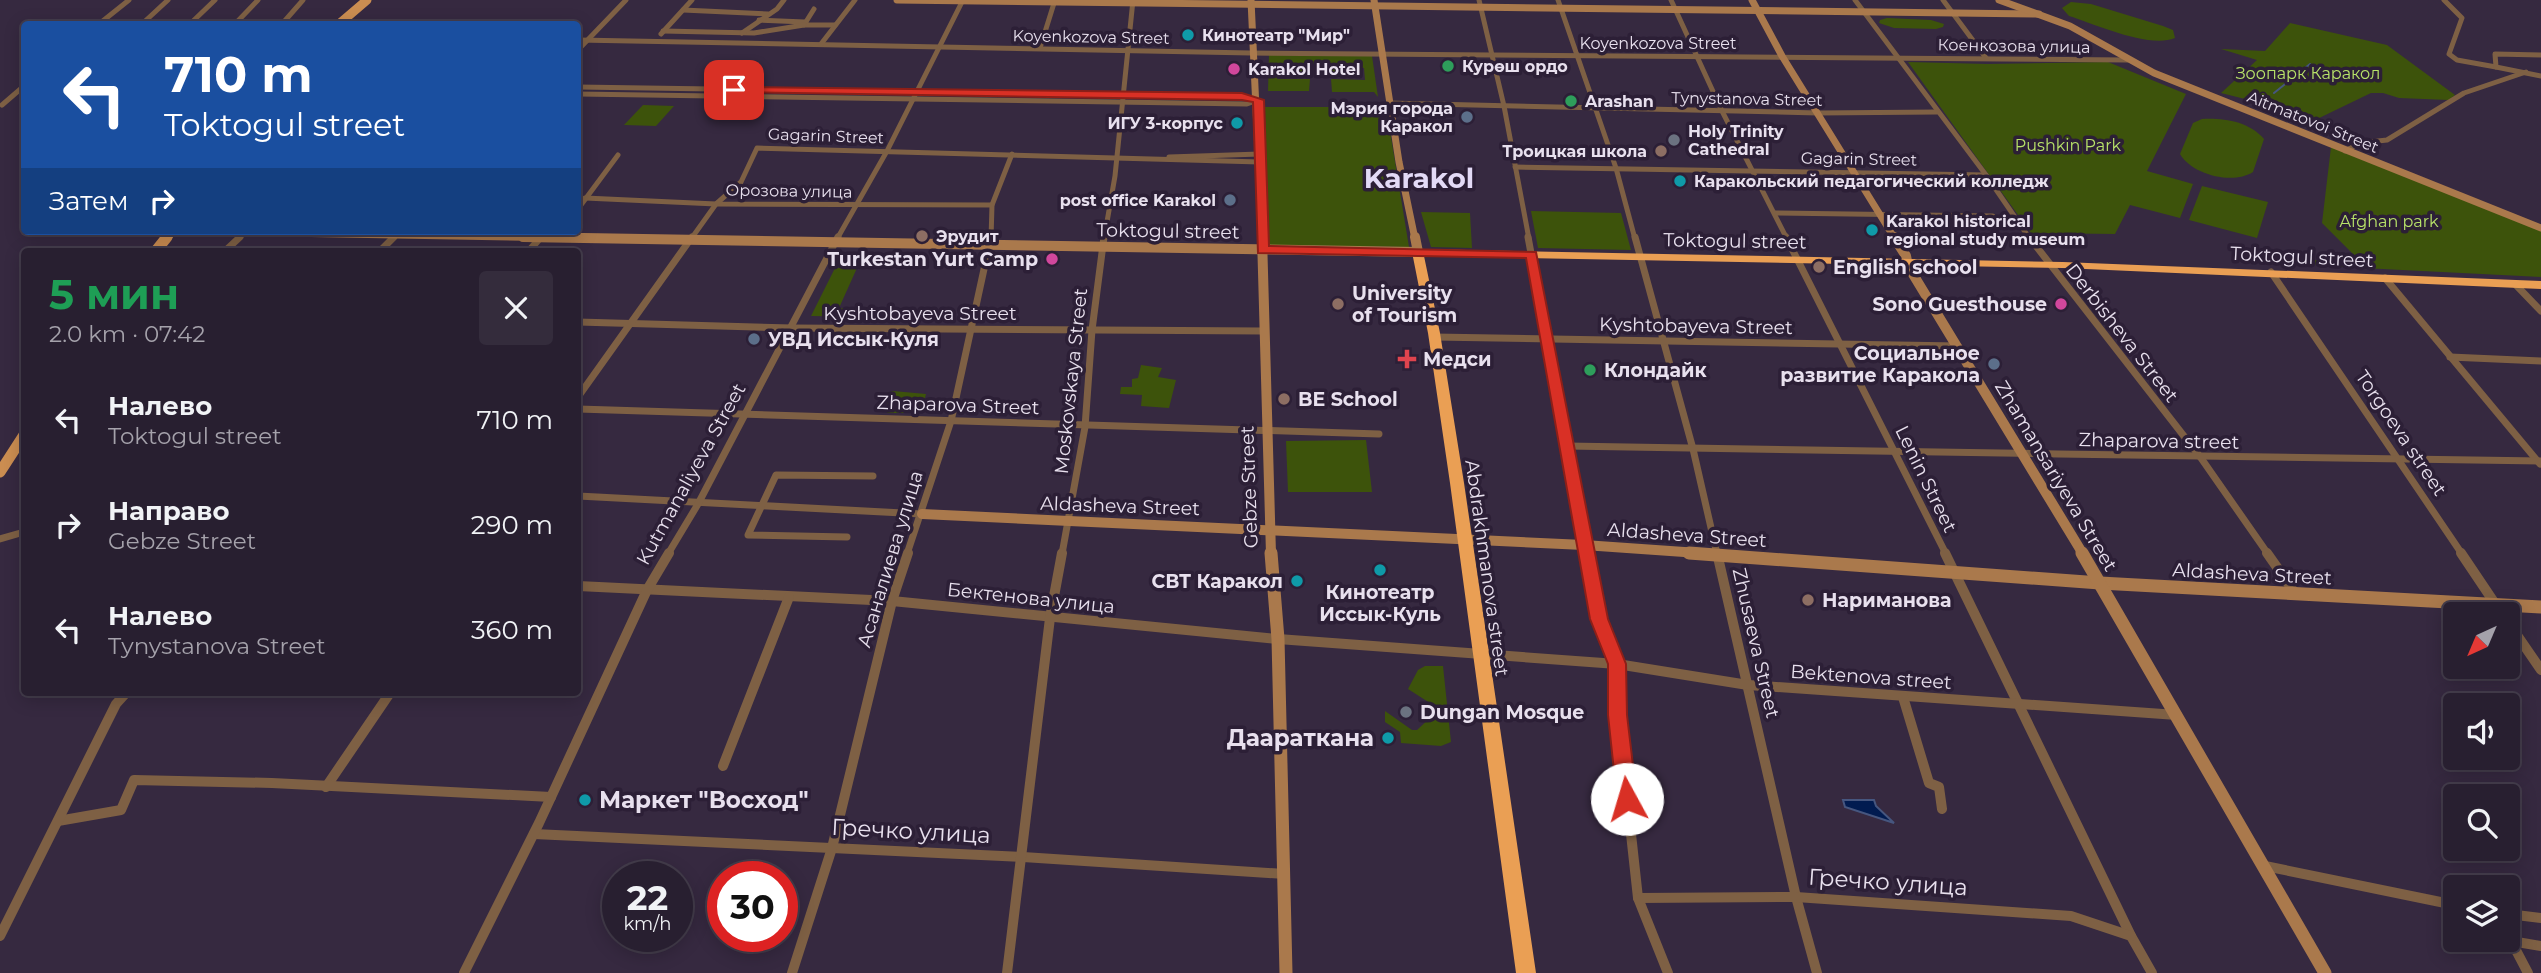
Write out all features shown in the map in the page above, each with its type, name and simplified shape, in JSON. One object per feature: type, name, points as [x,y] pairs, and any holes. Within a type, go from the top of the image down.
[{"type":"highway","name":"Toktogul street","points":[[1418,252],[2048,265],[2541,285]]},
{"type":"highway","name":"Abdrakhmanova street","points":[[1418,252],[1434,337],[1464,538],[1525,973]]},
{"type":"main road","points":[[342,21],[367,0]]},
{"type":"main road","points":[[897,0],[1559,4],[1675,9],[2039,15]]},
{"type":"main road","name":"Zhamansariyeva Street","points":[[1752,0],[1782,56],[1856,173],[2100,583],[2325,973]]},
{"type":"main road","name":"Aitmatovoi Street","points":[[2002,1],[2070,26],[2128,60],[2345,151],[2541,228]]},
{"type":"main road","name":"Gebze Street","points":[[1251,2],[1251,53],[1258,100],[1260,158],[1269,530],[1278,639],[1286,973]]},
{"type":"main road","points":[[1374,2],[1389,103],[1418,252]]},
{"type":"main road","name":"Toktogul street","points":[[455,235],[540,238],[558,235],[834,244],[1418,252]]},
{"type":"main road","points":[[0,472],[21,440]]},
{"type":"main road","name":"Aldasheva Street","points":[[922,514],[1584,545],[2443,605]]},
{"type":"main road","name":"Aldasheva Street","points":[[2520,608],[2541,607]]},
{"type":"street","points":[[103,21],[129,0]]},
{"type":"street","points":[[145,21],[168,0]]},
{"type":"street","points":[[193,21],[215,0]]},
{"type":"street","points":[[238,21],[258,0]]},
{"type":"street","points":[[285,21],[303,0]]},
{"type":"street","points":[[581,47],[626,0]]},
{"type":"street","points":[[654,41],[692,0]]},
{"type":"street","points":[[741,33],[784,0]]},
{"type":"street","points":[[821,44],[855,0]]},
{"type":"street","name":"Kutmanaliyeva Street","points":[[464,973],[534,834],[647,590],[698,504],[834,244],[887,152],[963,0]]},
{"type":"street","name":"Lenin Street","points":[[1671,0],[1722,111],[1895,450],[2131,936],[2152,973]]},
{"type":"street","name":"Derbisheva Street","points":[[1855,0],[1986,175],[2048,265],[2201,458],[2296,594]]},
{"type":"street","points":[[1943,0],[1986,58]]},
{"type":"street","points":[[2444,0],[2462,18],[2458,33],[2449,44],[2449,54],[2457,60],[2541,76]]},
{"type":"street","points":[[1040,48],[1054,1]]},
{"type":"street","name":"Moskovskaya Street","points":[[1007,973],[1051,618],[1085,426],[1092,330],[1117,156],[1133,1]]},
{"type":"street","points":[[1479,3],[1518,167],[1599,619],[1617,664],[1618,715],[1639,898],[1668,973]]},
{"type":"street","name":"Zhusaeva Street","points":[[1559,4],[1616,168],[1693,449],[1796,897],[1817,973]]},
{"type":"street","points":[[663,32],[754,33],[804,23],[814,9]]},
{"type":"street","points":[[682,10],[768,14]]},
{"type":"street","points":[[757,20],[835,25]]},
{"type":"street","points":[[748,43],[754,33]]},
{"type":"street","name":"Koyenkozova Street","points":[[581,40],[1251,53],[1899,57]]},
{"type":"street","points":[[2496,67],[2495,54],[2541,55]]},
{"type":"street","name":"Коенкозова улица","points":[[1899,57],[2128,60]]},
{"type":"street","points":[[2345,151],[2360,143],[2387,140],[2464,93],[2526,72]]},
{"type":"street","points":[[581,87],[918,93],[1247,104],[1258,100]]},
{"type":"street","points":[[2,105],[21,89]]},
{"type":"street","points":[[581,94],[914,100],[1124,99]]},
{"type":"street","name":"Tynystanova Street","points":[[1389,103],[1818,113],[1937,113]]},
{"type":"street","name":"Gagarin Street","points":[[581,393],[716,204],[741,182],[757,148],[1117,156],[1186,162],[1260,158]]},
{"type":"street","name":"Асаналиева улица","points":[[792,973],[832,848],[892,601],[951,421],[991,246],[992,205],[1012,154]]},
{"type":"street","points":[[581,204],[618,155]]},
{"type":"street","name":"Gagarin Street","points":[[1518,167],[1986,175]]},
{"type":"street","name":"Орозова улица","points":[[585,198],[716,204],[992,205]]},
{"type":"street","points":[[1775,213],[1993,216]]},
{"type":"street","points":[[228,248],[242,235]]},
{"type":"street","points":[[383,248],[396,235]]},
{"type":"street","points":[[531,248],[540,238]]},
{"type":"street","name":"Torgoeva street","points":[[2271,272],[2494,602]]},
{"type":"street","points":[[2385,278],[2540,462]]},
{"type":"street","points":[[2515,284],[2541,311]]},
{"type":"street","name":"Kyshtobayeva Street","points":[[581,322],[792,328],[1263,331]]},
{"type":"street","name":"Kyshtobayeva Street","points":[[1434,337],[1958,346]]},
{"type":"street","points":[[2450,357],[2541,361]]},
{"type":"street","name":"Zhaparova Street","points":[[581,409],[1379,435]]},
{"type":"street","name":"Zhaparova street","points":[[1567,446],[2540,462]]},
{"type":"street","points":[[847,537],[748,535],[773,478],[779,473],[873,476]]},
{"type":"street","name":"Aldasheva Street","points":[[581,496],[922,514]]},
{"type":"street","points":[[0,539],[21,533]]},
{"type":"street","name":"Бектенова улица","points":[[581,586],[892,601],[1278,639],[1479,655]]},
{"type":"street","points":[[723,766],[789,597]]},
{"type":"street","points":[[2520,639],[2541,670]]},
{"type":"street","name":"Bektenova street","points":[[1479,655],[1617,664],[1748,685],[2018,706],[2177,715]]},
{"type":"street","points":[[0,936],[116,705],[124,696]]},
{"type":"street","points":[[326,787],[388,696]]},
{"type":"street","points":[[1903,697],[1929,783],[1939,787],[1942,809]]},
{"type":"street","points":[[58,821],[121,810],[134,780],[551,797]]},
{"type":"street","name":"Гречко улица","points":[[534,834],[1023,857],[1285,874]]},
{"type":"street","points":[[2265,866],[2443,903]]},
{"type":"street","name":"Гречко улица","points":[[1639,898],[1796,897],[2071,916],[2131,936]]},
{"type":"street","points":[[2520,915],[2541,918]]},
{"type":"street","points":[[2520,941],[2541,946]]},
{"type":"street","points":[[2517,952],[2528,973]]},
{"type":"green space","points":[[2071,2],[2091,4],[2163,26],[2173,30],[2175,38],[2164,41],[2137,38],[2069,16],[2062,8]]},
{"type":"green space","points":[[1887,18],[1931,20],[1944,24],[1936,29],[1894,28],[1879,23]]},
{"type":"green space","name":"Зоопарк Каракол","points":[[2290,23],[2387,45],[2455,95],[2449,100],[2399,98],[2383,93],[2371,93],[2313,121],[2278,111],[2269,105],[2221,93],[2257,60],[2221,49],[2265,51]]},
{"type":"green space","points":[[1269,55],[1372,56],[1378,97],[1374,92],[1332,92],[1331,79],[1365,80],[1364,68],[1350,67],[1350,74],[1328,74],[1327,64],[1313,64],[1313,73],[1292,73],[1292,66],[1278,66],[1277,79],[1310,79],[1309,91],[1268,91]]},
{"type":"green space","name":"Pushkin Park","points":[[1908,62],[2108,62],[2186,94],[2147,171],[2193,184],[2180,218],[2130,205],[2115,234],[2031,233]]},
{"type":"green space","points":[[643,105],[674,106],[656,126],[624,125]]},
{"type":"green space","points":[[1265,107],[1386,107],[1409,247],[1269,245]]},
{"type":"green space","points":[[2202,119],[2243,124],[2264,139],[2253,172],[2245,176],[2224,178],[2194,168],[2186,161],[2180,154],[2193,123]]},
{"type":"green space","name":"Afghan park","points":[[2331,147],[2541,231],[2541,277],[2323,266],[2291,259],[2287,255],[2320,261],[2358,259],[2322,223]]},
{"type":"green space","points":[[2202,186],[2268,202],[2257,238],[2189,220]]},
{"type":"green space","points":[[1531,211],[1621,213],[1631,250],[1538,248]]},
{"type":"green space","points":[[1421,212],[1470,213],[1472,248],[1431,247]]},
{"type":"green space","points":[[835,268],[857,268],[839,308],[870,309],[866,317],[811,316]]},
{"type":"green space","points":[[1141,365],[1162,368],[1158,377],[1176,380],[1169,408],[1141,406],[1142,395],[1120,394],[1121,387],[1132,387],[1132,379],[1138,378]]},
{"type":"green space","points":[[893,391],[926,394],[921,413],[887,413],[889,405],[884,401],[887,393]]},
{"type":"green space","points":[[1366,440],[1372,492],[1288,492],[1286,441]]},
{"type":"green space","points":[[1425,666],[1443,666],[1451,742],[1441,746],[1401,743],[1400,732],[1385,722],[1385,711],[1412,730],[1417,730],[1431,717],[1433,705],[1408,689],[1418,670]]},
{"type":"water","points":[[1843,800],[1874,800],[1876,806],[1894,823],[1845,807]]},
{"type":"waterway","points":[[2274,93],[2310,64]]},
{"type":"place","name":"Кинотеатр \"Мир\"","points":[[1188,35]]},
{"type":"place","name":"Курөш ордо","points":[[1448,66]]},
{"type":"place","name":"Karakol Hotel","points":[[1234,69]]},
{"type":"place","name":"Arashan","points":[[1571,101]]},
{"type":"place","name":"Мэрия города Каракол","points":[[1467,117]]},
{"type":"place","name":"ИГУ 3-корпус","points":[[1237,123]]},
{"type":"place","name":"Holy Trinity Cathedral","points":[[1674,140]]},
{"type":"place","name":"Троицкая школа","points":[[1661,151]]},
{"type":"place","name":"Каракольский педагогический колледж","points":[[1680,181]]},
{"type":"place","name":"post office Karakol","points":[[1230,200]]},
{"type":"place","name":"Karakol historical regional study museum","points":[[1872,230]]},
{"type":"place","name":"Эрудит","points":[[922,236]]},
{"type":"place","name":"Turkestan Yurt Camp","points":[[1052,259]]},
{"type":"place","name":"English school","points":[[1819,267]]},
{"type":"place","name":"University of Tourism","points":[[1338,304]]},
{"type":"place","name":"Sono Guesthouse","points":[[2061,304]]},
{"type":"place","name":"УВД Иссык-Куля","points":[[754,339]]},
{"type":"place","name":"Медси","points":[[1407,359]]},
{"type":"place","name":"Социальное развитие Каракола","points":[[1994,364]]},
{"type":"place","name":"Клондайк","points":[[1590,370]]},
{"type":"place","name":"BE School","points":[[1284,399]]},
{"type":"place","name":"Кинотеатр Иссык-Куль","points":[[1380,570]]},
{"type":"place","name":"СВТ Каракол","points":[[1297,581]]},
{"type":"place","name":"Нариманова","points":[[1808,600]]},
{"type":"place","name":"Dungan Mosque","points":[[1406,712]]},
{"type":"place","name":"Даараткана","points":[[1388,738]]},
{"type":"place","name":"Маркет \"Восход\"","points":[[585,800]]},
{"type":"district","name":"Karakol","points":[[1419,178]]},
{"type":"route","points":[[734,90],[1242,96],[1258,100],[1263,250],[1532,255],[1599,619],[1617,664],[1618,715],[1627,799]]}]
